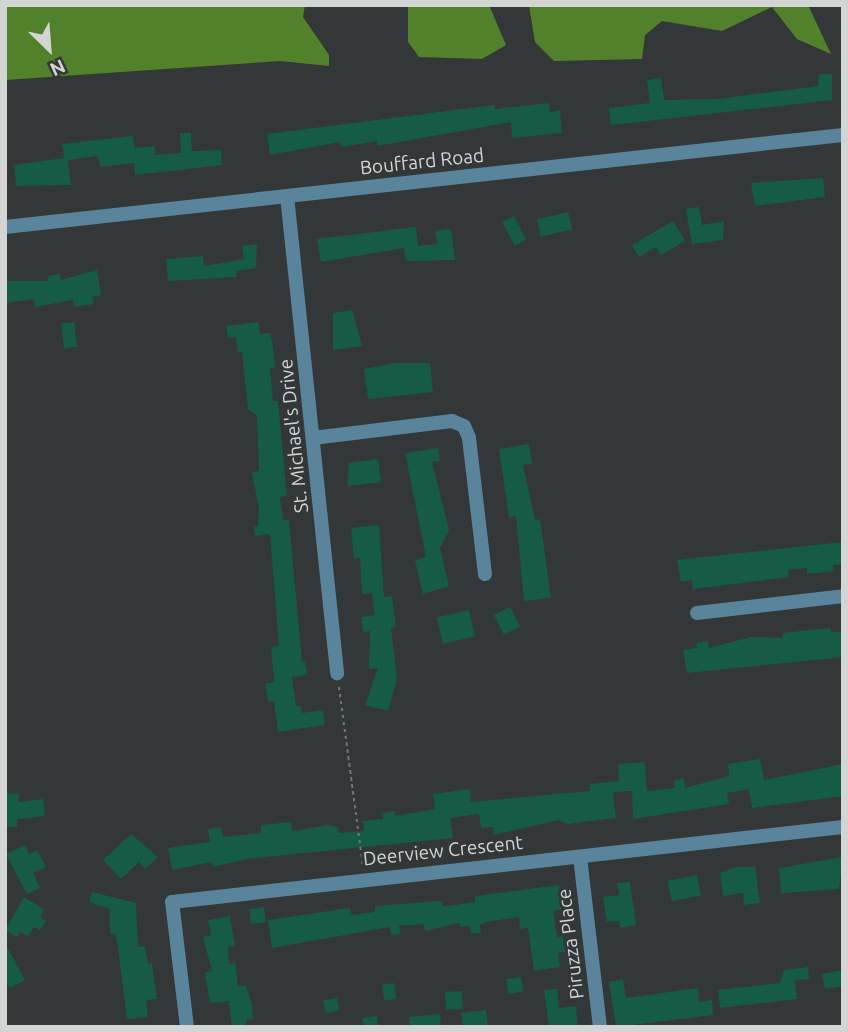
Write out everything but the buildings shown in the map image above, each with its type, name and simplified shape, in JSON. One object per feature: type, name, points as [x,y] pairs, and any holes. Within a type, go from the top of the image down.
[{"type":"street","name":"Bouffard Road","points":[[5,227],[843,135]]},
{"type":"street","name":"St. Michael's Drive","points":[[287,196],[337,673]]},
{"type":"street","points":[[313,439],[452,421],[464,426],[469,438],[485,574]]},
{"type":"street","points":[[697,613],[843,596]]},
{"type":"street","name":"Deerview Crescent","points":[[187,1027],[172,902],[364,878],[843,827]]},
{"type":"street","name":"Piruzza Place","points":[[580,857],[600,1027]]},
{"type":"path","points":[[337,673],[364,878]]},
{"type":"green space","points":[[5,5],[305,5],[303,17],[329,55],[329,66],[280,61],[5,80]]},
{"type":"green space","points":[[408,5],[489,5],[506,45],[482,59],[419,57],[408,42]]},
{"type":"green space","points":[[529,5],[808,5],[831,54],[797,39],[772,7],[722,31],[662,21],[645,35],[642,59],[554,61],[535,42]]}]
